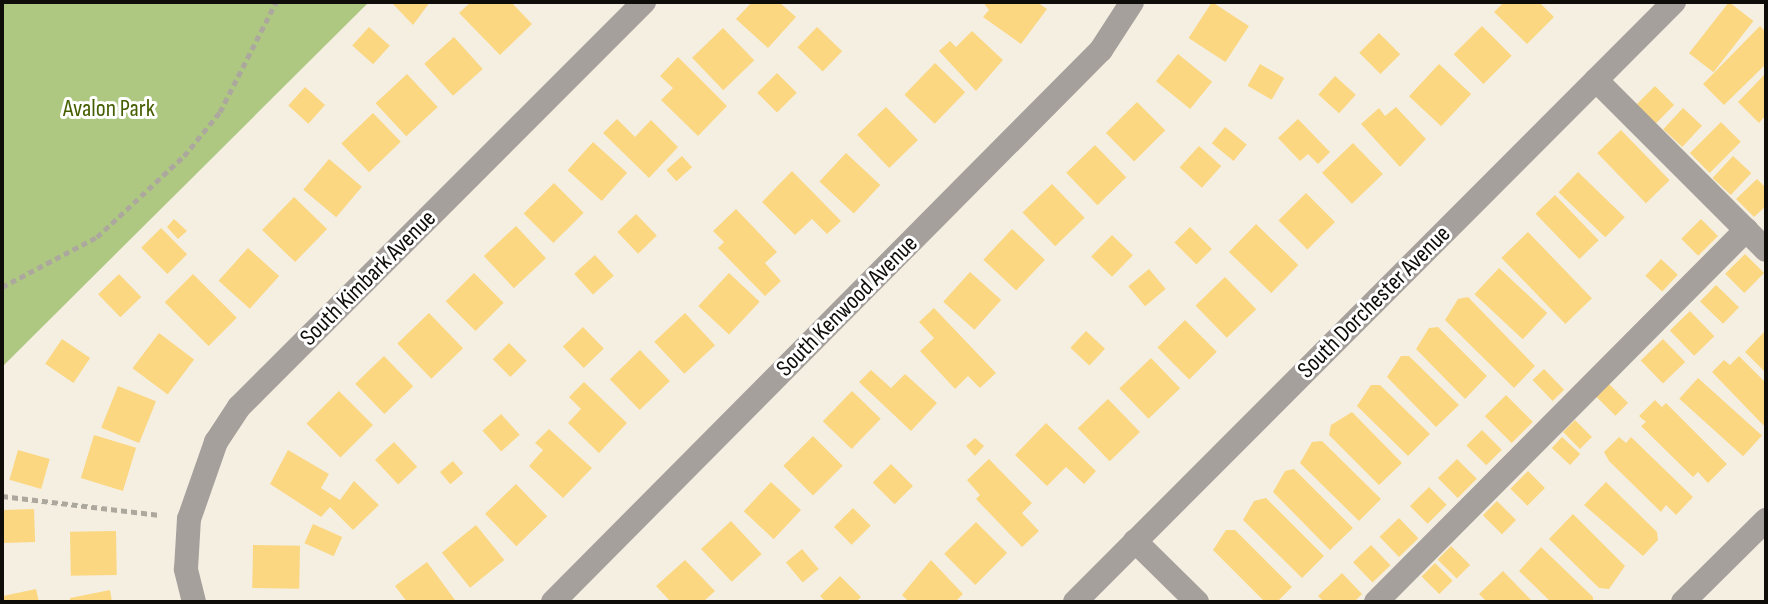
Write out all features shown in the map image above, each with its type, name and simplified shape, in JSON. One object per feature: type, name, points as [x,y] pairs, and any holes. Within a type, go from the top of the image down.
[{"type":"street","name":"South Kimbark Avenue","points":[[194,602],[186,569],[189,519],[216,442],[239,407],[644,2]]},
{"type":"street","name":"South Kenwood Avenue","points":[[553,602],[1101,50],[1132,2]]},
{"type":"street","name":"South Dorchester Avenue","points":[[1075,602],[1674,2]]},
{"type":"street","points":[[1596,80],[1766,250]]},
{"type":"street","points":[[1376,602],[1746,230]]},
{"type":"street","points":[[1683,602],[1766,520]]},
{"type":"street","points":[[1135,541],[1197,602]]},
{"type":"path","points":[[2,287],[97,237],[184,156],[220,112],[276,2]]},
{"type":"path","points":[[2,496],[160,515]]},
{"type":"green space","name":"Avalon Park","points":[[2,2],[369,2],[2,367]]},
{"type":"building","points":[[394,2],[430,2],[413,25],[393,4]]},
{"type":"building","points":[[471,2],[511,2],[532,24],[500,55],[459,13]]},
{"type":"building","points":[[752,2],[779,2],[796,17],[768,48],[736,19]]},
{"type":"building","points":[[983,2],[1037,2],[1047,9],[1021,44],[983,17],[989,10]]},
{"type":"building","points":[[1212,2],[1249,26],[1225,62],[1189,38]]},
{"type":"building","points":[[1504,2],[1539,2],[1554,17],[1527,44],[1494,12]]},
{"type":"building","points":[[1729,2],[1753,21],[1713,72],[1689,53]]},
{"type":"building","points":[[1482,26],[1512,56],[1483,84],[1454,54]]},
{"type":"building","points":[[1760,26],[1766,32],[1766,64],[1724,105],[1703,84]]},
{"type":"building","points":[[369,27],[390,46],[373,64],[352,46]]},
{"type":"building","points":[[817,27],[842,51],[823,71],[798,47]]},
{"type":"building","points":[[723,28],[754,60],[723,90],[692,58]]},
{"type":"building","points":[[972,31],[1003,60],[976,91],[939,51],[950,41],[956,47]]},
{"type":"building","points":[[1379,33],[1400,54],[1380,74],[1359,53]]},
{"type":"building","points":[[454,37],[483,69],[453,96],[424,64]]},
{"type":"building","points":[[1178,54],[1212,82],[1190,109],[1156,81]]},
{"type":"building","points":[[678,57],[727,106],[698,136],[661,100],[673,88],[660,76]]},
{"type":"building","points":[[935,63],[965,92],[935,124],[904,95]]},
{"type":"building","points":[[1260,64],[1284,78],[1272,100],[1248,86]]},
{"type":"building","points":[[1439,64],[1471,94],[1441,126],[1409,96]]},
{"type":"building","points":[[777,73],[797,93],[777,113],[757,93]]},
{"type":"building","points":[[1766,73],[1766,115],[1759,123],[1738,102]]},
{"type":"building","points":[[407,74],[438,107],[406,136],[376,103]]},
{"type":"building","points":[[1335,76],[1356,95],[1339,113],[1318,95]]},
{"type":"building","points":[[1655,86],[1674,105],[1655,124],[1636,105]]},
{"type":"building","points":[[305,87],[325,105],[308,124],[288,106]]},
{"type":"building","points":[[1137,102],[1165,130],[1134,161],[1106,133]]},
{"type":"building","points":[[886,107],[918,140],[889,168],[857,135]]},
{"type":"building","points":[[1396,107],[1426,139],[1400,167],[1361,124],[1379,108],[1385,116]]},
{"type":"building","points":[[1683,108],[1702,126],[1682,147],[1663,129]]},
{"type":"building","points":[[373,113],[401,142],[369,172],[341,144]]},
{"type":"building","points":[[617,119],[635,137],[651,120],[678,147],[649,178],[603,133]]},
{"type":"building","points":[[1298,119],[1330,152],[1318,164],[1308,154],[1300,161],[1278,138]]},
{"type":"building","points":[[1721,122],[1741,142],[1710,173],[1690,153]]},
{"type":"building","points":[[1225,127],[1247,145],[1234,161],[1212,143]]},
{"type":"building","points":[[1621,130],[1670,180],[1646,203],[1597,153]]},
{"type":"building","points":[[593,142],[627,173],[602,201],[568,170]]},
{"type":"building","points":[[1353,143],[1383,174],[1352,204],[1322,173]]},
{"type":"building","points":[[1095,145],[1126,177],[1097,205],[1066,173]]},
{"type":"building","points":[[1199,146],[1221,166],[1202,188],[1180,168]]},
{"type":"building","points":[[846,153],[880,185],[854,214],[819,182]]},
{"type":"building","points":[[682,156],[692,167],[676,181],[666,170]]},
{"type":"building","points":[[1733,156],[1751,173],[1731,195],[1713,178]]},
{"type":"building","points":[[329,159],[362,187],[336,217],[303,190]]},
{"type":"building","points":[[792,171],[841,221],[827,234],[812,219],[795,235],[762,202]]},
{"type":"building","points":[[1578,172],[1625,217],[1605,237],[1559,192]]},
{"type":"building","points":[[1757,179],[1766,188],[1766,206],[1754,217],[1736,199]]},
{"type":"building","points":[[554,183],[584,213],[553,243],[524,213]]},
{"type":"building","points":[[1052,184],[1085,218],[1055,246],[1023,212]]},
{"type":"building","points":[[1306,193],[1335,222],[1307,250],[1278,221]]},
{"type":"building","points":[[1555,195],[1599,240],[1579,259],[1536,214]]},
{"type":"building","points":[[294,197],[327,229],[295,262],[262,230]]},
{"type":"building","points":[[736,209],[777,252],[765,263],[781,281],[765,296],[718,248],[724,242],[713,231]]},
{"type":"building","points":[[636,214],[657,236],[638,254],[617,232]]},
{"type":"building","points":[[174,219],[187,231],[178,239],[167,227]]},
{"type":"building","points":[[1701,219],[1718,236],[1698,256],[1681,239]]},
{"type":"building","points":[[1256,224],[1298,265],[1271,293],[1229,252]]},
{"type":"building","points":[[516,226],[546,258],[514,288],[484,256]]},
{"type":"building","points":[[1190,227],[1212,249],[1196,264],[1174,243]]},
{"type":"building","points":[[161,228],[187,254],[167,274],[141,248]]},
{"type":"building","points":[[1012,229],[1045,260],[1016,290],[983,260]]},
{"type":"building","points":[[1528,232],[1592,298],[1565,324],[1501,258]]},
{"type":"building","points":[[1112,235],[1133,255],[1112,277],[1091,257]]},
{"type":"building","points":[[248,248],[279,276],[250,309],[219,281]]},
{"type":"building","points":[[1745,254],[1764,273],[1744,293],[1725,274]]},
{"type":"building","points":[[595,255],[614,276],[593,295],[574,274]]},
{"type":"building","points":[[1661,259],[1678,275],[1662,292],[1645,276]]},
{"type":"building","points":[[1499,268],[1547,313],[1523,339],[1474,294]]},
{"type":"building","points":[[1149,269],[1166,289],[1145,306],[1128,286]]},
{"type":"building","points":[[970,272],[1001,300],[974,330],[943,302]]},
{"type":"building","points":[[474,273],[504,303],[475,331],[446,301]]},
{"type":"building","points":[[729,273],[760,302],[729,335],[698,306]]},
{"type":"building","points":[[119,274],[141,297],[120,317],[98,294]]},
{"type":"building","points":[[193,274],[237,318],[209,346],[165,302]]},
{"type":"building","points":[[1225,277],[1256,309],[1227,338],[1196,305]]},
{"type":"building","points":[[1716,285],[1739,307],[1723,324],[1700,302]]},
{"type":"building","points":[[1468,297],[1535,366],[1514,388],[1445,320],[1458,299]]},
{"type":"building","points":[[934,308],[996,373],[980,388],[968,376],[955,389],[920,351],[934,338],[919,322]]},
{"type":"building","points":[[1690,311],[1714,336],[1694,356],[1670,330]]},
{"type":"building","points":[[429,313],[463,348],[431,379],[397,344]]},
{"type":"building","points":[[685,313],[715,345],[684,374],[654,342]]},
{"type":"building","points":[[1185,320],[1217,352],[1189,379],[1157,348]]},
{"type":"building","points":[[583,327],[604,349],[584,368],[563,346]]},
{"type":"building","points":[[1438,327],[1487,376],[1465,399],[1416,349],[1429,328]]},
{"type":"building","points":[[1766,330],[1766,373],[1745,352]]},
{"type":"building","points":[[1086,331],[1105,349],[1089,366],[1070,348]]},
{"type":"building","points":[[159,333],[194,359],[168,395],[133,368]]},
{"type":"building","points":[[62,339],[90,358],[73,383],[45,364]]},
{"type":"building","points":[[1663,339],[1685,362],[1663,384],[1641,361]]},
{"type":"building","points":[[509,343],[527,361],[510,377],[493,359]]},
{"type":"building","points":[[640,350],[670,381],[640,410],[610,379]]},
{"type":"building","points":[[384,356],[413,386],[384,414],[355,384]]},
{"type":"building","points":[[1401,356],[1409,356],[1459,405],[1436,427],[1387,377]]},
{"type":"building","points":[[1739,356],[1766,383],[1766,428],[1712,372],[1724,360],[1730,365]]},
{"type":"building","points":[[1151,358],[1180,388],[1149,419],[1119,389]]},
{"type":"building","points":[[1544,369],[1564,390],[1553,401],[1532,380]]},
{"type":"building","points":[[871,370],[891,388],[905,374],[937,403],[911,431],[859,382]]},
{"type":"building","points":[[1698,378],[1762,436],[1743,456],[1679,399]]},
{"type":"building","points":[[584,382],[627,423],[599,453],[568,423],[581,409],[569,397]]},
{"type":"building","points":[[1609,384],[1628,403],[1615,416],[1596,397]]},
{"type":"building","points":[[1371,385],[1380,385],[1430,434],[1408,456],[1357,406]]},
{"type":"building","points":[[118,386],[156,401],[139,443],[101,428]]},
{"type":"building","points":[[339,391],[373,425],[340,457],[306,424]]},
{"type":"building","points":[[852,391],[881,419],[852,449],[823,421]]},
{"type":"building","points":[[1506,395],[1533,422],[1512,443],[1485,416]]},
{"type":"building","points":[[1108,399],[1140,432],[1110,461],[1078,428]]},
{"type":"building","points":[[1655,400],[1662,407],[1666,403],[1727,464],[1708,483],[1698,472],[1693,477],[1641,426],[1646,422],[1639,416]]},
{"type":"building","points":[[1352,412],[1402,463],[1379,485],[1329,435],[1331,425]]},
{"type":"building","points":[[501,414],[520,435],[501,452],[482,431]]},
{"type":"building","points":[[1575,420],[1592,437],[1580,449],[1563,432]]},
{"type":"building","points":[[1046,423],[1096,471],[1084,484],[1066,467],[1047,486],[1015,455]]},
{"type":"building","points":[[549,429],[592,468],[563,498],[529,466],[543,450],[535,443]]},
{"type":"building","points":[[1482,430],[1502,450],[1486,465],[1466,446]]},
{"type":"building","points":[[94,435],[136,448],[123,491],[81,478]]},
{"type":"building","points":[[813,436],[843,466],[813,495],[783,466]]},
{"type":"building","points":[[1562,437],[1580,454],[1570,465],[1552,448]]},
{"type":"building","points":[[1619,437],[1626,443],[1631,437],[1693,497],[1676,515],[1666,505],[1661,512],[1609,461],[1604,452]]},
{"type":"building","points":[[975,438],[984,446],[975,456],[966,446]]},
{"type":"building","points":[[1322,441],[1381,499],[1359,521],[1300,463],[1312,442]]},
{"type":"building","points":[[394,442],[417,467],[398,485],[375,460]]},
{"type":"building","points":[[18,450],[50,459],[41,489],[9,480]]},
{"type":"building","points":[[288,450],[329,474],[321,488],[340,500],[354,481],[379,505],[353,530],[330,507],[321,517],[270,484]]},
{"type":"building","points":[[989,459],[1032,503],[1022,513],[1039,531],[1022,547],[976,499],[980,495],[967,480]]},
{"type":"building","points":[[1457,459],[1477,479],[1458,498],[1438,478]]},
{"type":"building","points":[[453,461],[463,473],[450,484],[440,472]]},
{"type":"building","points":[[891,464],[913,486],[895,504],[873,482]]},
{"type":"building","points":[[1294,469],[1353,528],[1330,550],[1273,492],[1285,471]]},
{"type":"building","points":[[1528,471],[1545,488],[1527,506],[1510,489]]},
{"type":"building","points":[[771,482],[801,510],[774,539],[744,511]]},
{"type":"building","points":[[1606,482],[1657,532],[1658,540],[1643,556],[1584,505]]},
{"type":"building","points":[[516,484],[547,516],[516,546],[485,514]]},
{"type":"building","points":[[1429,487],[1447,505],[1428,524],[1410,506]]},
{"type":"building","points":[[1266,498],[1324,556],[1302,578],[1243,520],[1254,501]]},
{"type":"building","points":[[1497,501],[1516,520],[1502,534],[1483,515]]},
{"type":"building","points":[[853,508],[871,526],[852,545],[834,527]]},
{"type":"building","points":[[34,509],[35,542],[3,543],[2,510]]},
{"type":"building","points":[[1573,514],[1625,566],[1609,589],[1599,588],[1549,539]]},
{"type":"building","points":[[1399,518],[1418,538],[1399,557],[1380,537]]},
{"type":"building","points":[[731,521],[762,554],[732,582],[701,549]]},
{"type":"building","points":[[976,522],[1007,553],[975,585],[944,554]]},
{"type":"building","points":[[313,524],[342,537],[334,556],[304,543]]},
{"type":"building","points":[[476,525],[504,560],[470,588],[442,553]]},
{"type":"building","points":[[1226,530],[1235,530],[1292,587],[1277,602],[1265,602],[1213,550]]},
{"type":"building","points":[[116,531],[117,575],[71,576],[70,532]]},
{"type":"building","points":[[253,545],[300,546],[299,589],[252,588]]},
{"type":"building","points":[[1371,545],[1390,565],[1372,583],[1353,562]]},
{"type":"building","points":[[1451,546],[1470,565],[1457,579],[1438,559]]},
{"type":"building","points":[[1541,547],[1593,597],[1593,602],[1551,602],[1519,571]]},
{"type":"building","points":[[802,549],[819,569],[803,582],[786,562]]},
{"type":"building","points":[[685,560],[715,591],[703,602],[671,602],[656,586]]},
{"type":"building","points":[[931,560],[963,594],[955,602],[909,602],[902,595]]},
{"type":"building","points":[[427,562],[455,600],[407,602],[395,586]]},
{"type":"building","points":[[1435,563],[1453,581],[1439,594],[1422,576]]},
{"type":"building","points":[[1503,571],[1533,602],[1487,602],[1479,594]]},
{"type":"building","points":[[1342,573],[1362,594],[1354,602],[1324,602],[1318,596]]},
{"type":"building","points":[[840,576],[861,597],[856,602],[826,602],[820,596]]},
{"type":"building","points":[[36,589],[39,602],[4,602],[3,596]]},
{"type":"building","points":[[110,590],[112,602],[70,602],[70,598]]}]
